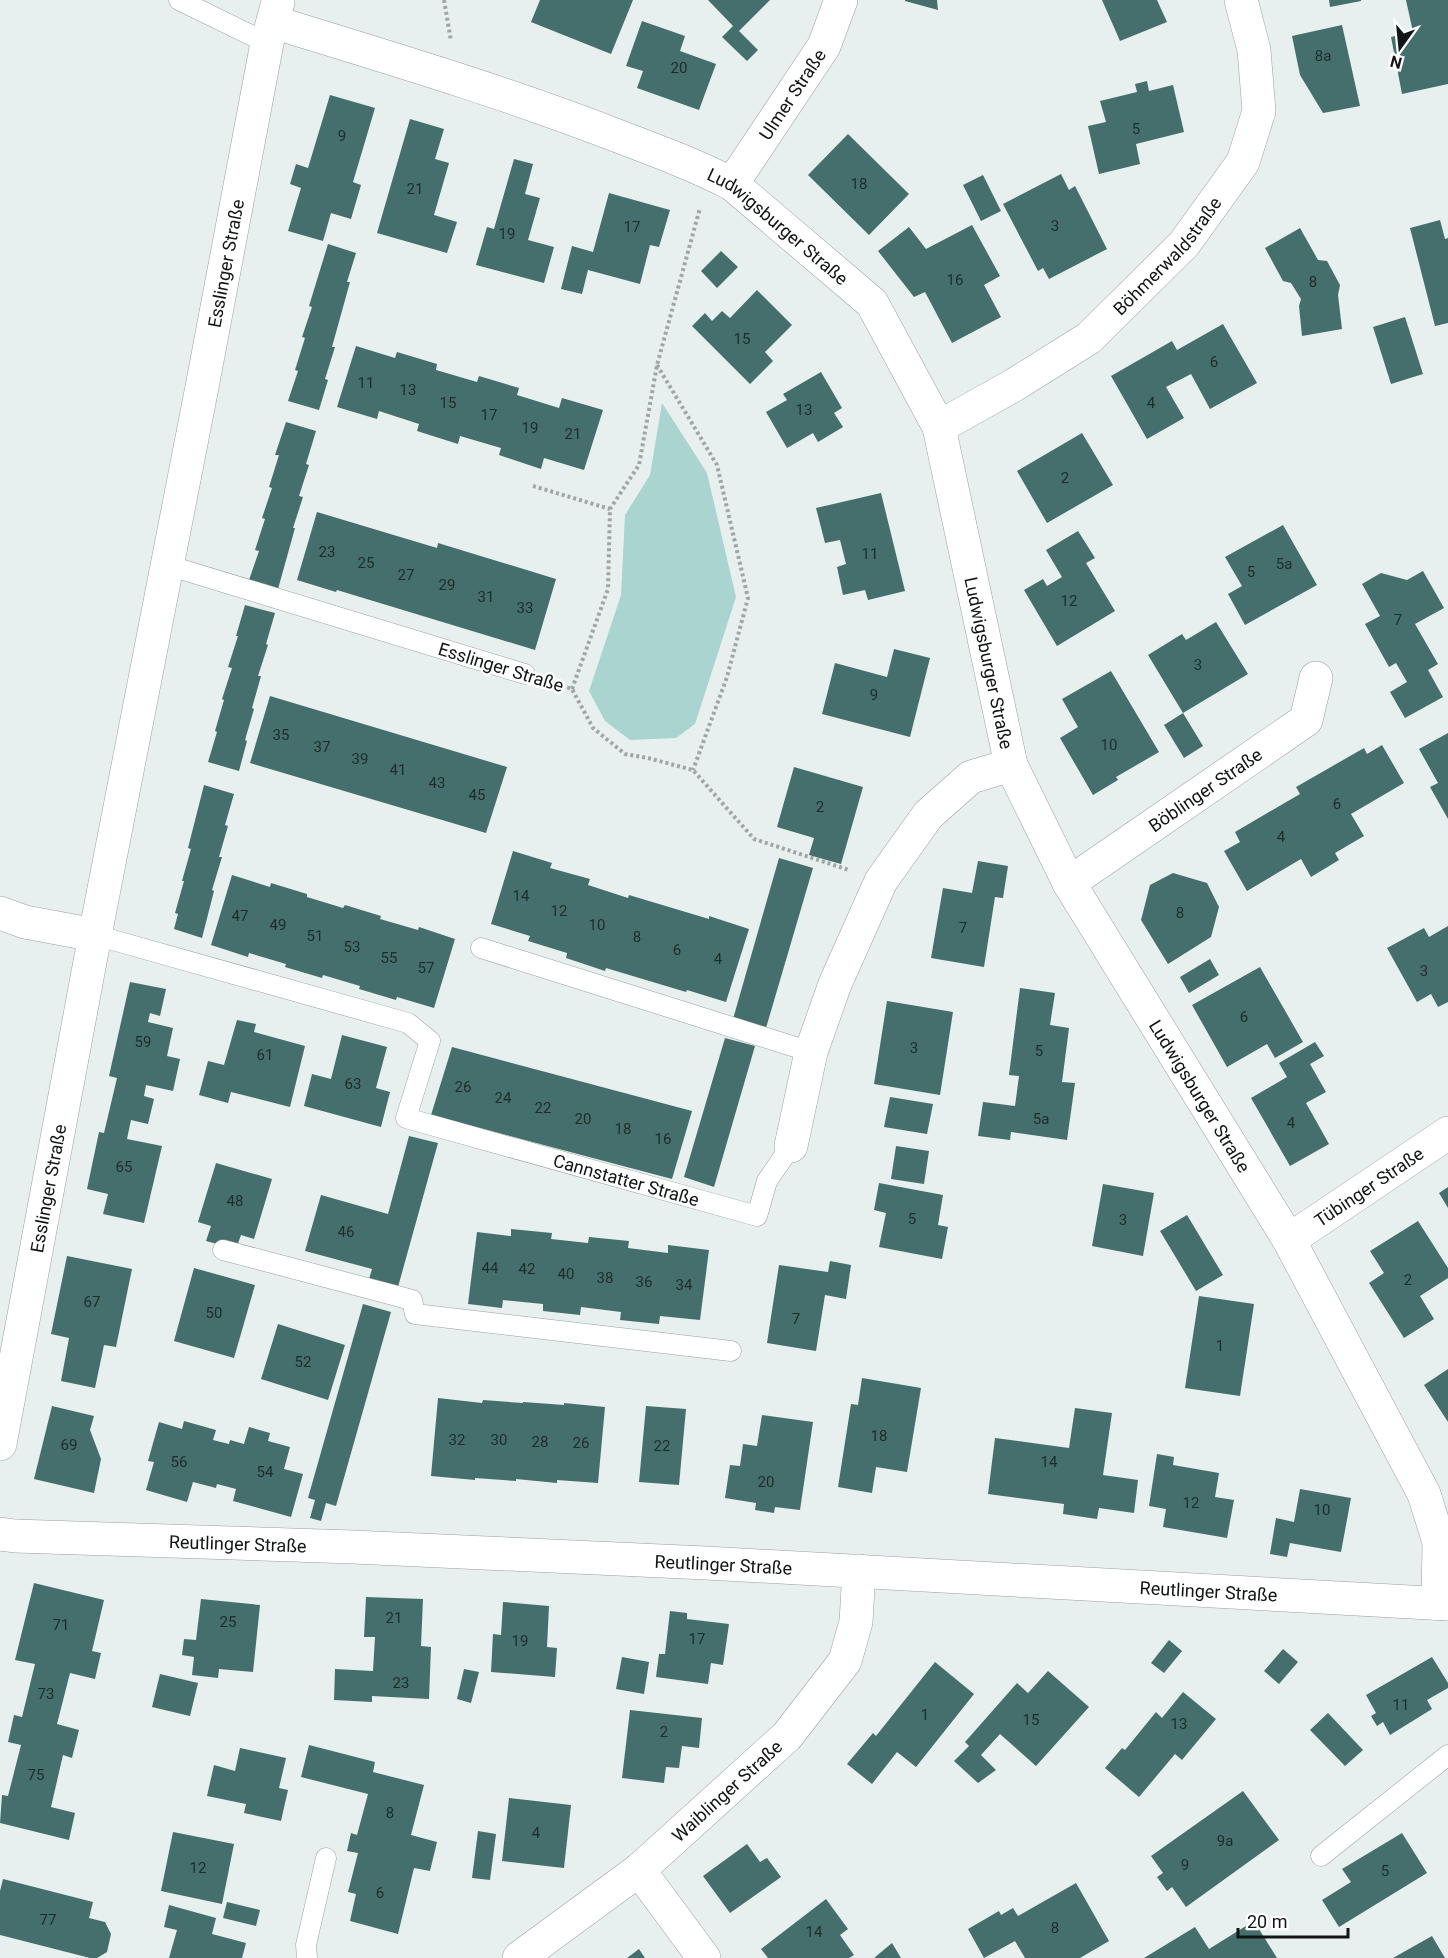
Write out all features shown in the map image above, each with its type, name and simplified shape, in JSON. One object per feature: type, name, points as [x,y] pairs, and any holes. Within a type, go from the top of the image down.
[{"type":"street","name":"Ulmer Straße","points":[[721,178],[824,46],[841,0]]},
{"type":"street","name":"Böhmerwaldstraße","points":[[939,427],[1014,385],[1089,338],[1184,244],[1243,162],[1258,111],[1254,50],[1241,0]]},
{"type":"street","name":"Ludwigsburger Straße","points":[[273,22],[454,78],[574,119],[721,178],[872,303],[939,427],[1011,765],[1069,883],[1289,1240],[1424,1494],[1439,1542],[1443,1604]]},
{"type":"street","name":"Esslinger Straße","points":[[0,1444],[95,935],[273,22]]},
{"type":"street","name":"Böblinger Straße","points":[[1069,883],[1306,720],[1316,678]]},
{"type":"street","name":"Cannstatter Straße","points":[[791,1146],[811,1052],[835,984],[881,881],[928,815],[971,777],[1011,765]]},
{"type":"street","points":[[0,913],[25,922],[95,935]]},
{"type":"street","name":"Tübinger Straße","points":[[1289,1240],[1448,1133]]},
{"type":"street","name":"Reutlinger Straße","points":[[0,1534],[27,1537],[353,1547],[859,1571],[1443,1604]]},
{"type":"street","name":"Waiblinger Straße","points":[[519,1958],[639,1870],[787,1736],[845,1661],[856,1622],[859,1571]]},
{"type":"street","points":[[639,1870],[704,1958]]},
{"type":"lane","points":[[179,0],[273,22]]},
{"type":"lane","name":"Esslinger Straße","points":[[167,565],[525,674]]},
{"type":"lane","name":"Cannstatter Straße","points":[[95,935],[408,1023],[430,1041],[406,1119],[757,1216],[767,1181],[791,1146]]},
{"type":"lane","points":[[481,948],[811,1052]]},
{"type":"lane","points":[[223,1250],[412,1300],[416,1314],[731,1351]]},
{"type":"lane","points":[[1322,1856],[1448,1755]]},
{"type":"lane","points":[[307,1958],[306,1945],[326,1858]]},
{"type":"path","points":[[572,689],[608,589],[610,508],[639,465],[657,365],[721,178]]},
{"type":"path","points":[[657,365],[717,465],[748,598],[727,677],[693,770],[754,839],[881,881]]},
{"type":"path","points":[[533,486],[610,508]]},
{"type":"path","name":"Esslinger Straße","points":[[525,674],[572,689],[593,728],[625,754],[693,770]]},
{"type":"shaded area","points":[[662,403],[707,473],[736,597],[695,724],[676,738],[630,740],[605,721],[589,691],[621,595],[625,515],[650,475]]},
{"type":"building","points":[[540,0],[633,0],[611,54],[531,22]]},
{"type":"building","points":[[708,0],[770,0],[739,31],[758,50],[747,61],[722,37],[733,26]]},
{"type":"building","points":[[937,0],[938,10],[905,1]]},
{"type":"building","points":[[1102,0],[1157,0],[1167,22],[1120,41]]},
{"type":"building","points":[[1329,0],[1361,0],[1361,1],[1330,7]]},
{"type":"building","points":[[1406,0],[1448,0],[1448,84],[1402,94],[1391,37],[1413,32]]},
{"type":"building","points":[[642,21],[685,36],[680,51],[716,64],[699,110],[637,88],[643,71],[626,66]]},
{"type":"building","points":[[1342,25],[1360,106],[1323,113],[1300,75],[1292,36]]},
{"type":"building","points":[[1147,81],[1149,91],[1173,85],[1184,132],[1136,144],[1140,164],[1099,174],[1088,126],[1106,122],[1100,101],[1137,92],[1135,84]]},
{"type":"building","points":[[330,95],[375,108],[353,182],[361,185],[351,219],[331,213],[323,241],[288,231],[301,188],[290,184],[296,164],[308,168]]},
{"type":"building","points":[[410,119],[444,129],[435,159],[449,163],[434,215],[457,222],[447,253],[377,233]]},
{"type":"building","points":[[848,134],[909,194],[869,235],[808,175]]},
{"type":"building","points":[[514,159],[533,164],[525,194],[540,198],[528,240],[554,247],[544,283],[476,265],[487,227],[494,229]]},
{"type":"building","points":[[1061,174],[1069,190],[1075,186],[1107,249],[1049,279],[1043,268],[1038,271],[1003,204]]},
{"type":"building","points":[[983,175],[1001,211],[981,221],[963,185]]},
{"type":"building","points":[[609,193],[670,210],[659,247],[650,245],[640,284],[588,270],[582,294],[561,289],[572,246],[593,252]]},
{"type":"building","points":[[1440,220],[1445,239],[1448,238],[1448,323],[1435,326],[1410,228]]},
{"type":"building","points":[[972,225],[1000,276],[984,285],[1001,317],[952,343],[925,292],[914,297],[878,251],[909,227],[926,249]]},
{"type":"building","points":[[1300,228],[1318,260],[1327,261],[1340,285],[1338,295],[1342,329],[1302,336],[1299,306],[1301,299],[1291,283],[1283,281],[1265,248]]},
{"type":"building","points":[[328,244],[356,253],[347,282],[350,282],[332,347],[335,347],[325,379],[328,380],[319,410],[288,401],[298,371],[295,370],[305,338],[302,337],[312,307],[309,306]]},
{"type":"building","points":[[721,251],[738,267],[717,288],[701,271]]},
{"type":"building","points":[[757,290],[792,325],[765,352],[773,361],[750,384],[692,326],[705,313],[712,321],[722,311],[730,318]]},
{"type":"building","points":[[1405,317],[1423,374],[1391,384],[1373,327]]},
{"type":"building","points":[[1223,324],[1257,383],[1210,409],[1191,374],[1166,387],[1184,418],[1147,439],[1111,376],[1172,341],[1177,350]]},
{"type":"building","points":[[356,346],[395,358],[397,352],[437,364],[436,370],[477,382],[479,376],[519,388],[517,395],[559,408],[562,398],[603,410],[584,470],[544,458],[541,469],[499,455],[501,448],[460,436],[458,444],[417,431],[419,424],[379,411],[377,419],[337,407]]},
{"type":"building","points":[[821,372],[842,408],[834,413],[843,427],[818,442],[813,433],[787,448],[766,412],[787,400],[783,394]]},
{"type":"building","points":[[286,422],[316,431],[306,464],[309,465],[299,496],[303,497],[278,589],[249,580],[259,551],[255,550],[265,519],[262,518],[272,488],[269,487],[279,455],[275,455]]},
{"type":"building","points":[[1082,433],[1113,485],[1047,523],[1017,471]]},
{"type":"building","points":[[881,493],[905,591],[868,600],[865,590],[843,595],[837,567],[846,564],[840,540],[825,543],[816,508]]},
{"type":"building","points":[[317,512],[437,548],[438,543],[556,579],[535,650],[297,580]]},
{"type":"building","points":[[1283,525],[1317,585],[1245,625],[1228,594],[1242,586],[1225,557]]},
{"type":"building","points":[[1078,531],[1095,558],[1086,563],[1115,611],[1057,646],[1024,590],[1043,579],[1047,586],[1062,577],[1046,550]]},
{"type":"building","points":[[1423,571],[1444,608],[1415,624],[1438,664],[1428,670],[1443,697],[1405,718],[1390,692],[1407,682],[1396,663],[1389,667],[1365,624],[1380,616],[1362,584],[1381,573],[1407,580]]},
{"type":"building","points":[[245,605],[275,613],[258,676],[261,676],[239,771],[208,762],[217,732],[215,731],[224,700],[222,699],[232,668],[228,667]]},
{"type":"building","points":[[1216,622],[1248,674],[1183,713],[1148,655],[1182,634],[1186,640]]},
{"type":"building","points":[[894,649],[930,658],[910,737],[822,714],[835,663],[887,677]]},
{"type":"building","points":[[1111,671],[1159,752],[1116,777],[1118,780],[1093,795],[1060,738],[1078,727],[1062,699]]},
{"type":"building","points":[[270,696],[507,767],[486,833],[250,763]]},
{"type":"building","points":[[1183,713],[1203,746],[1184,758],[1164,725]]},
{"type":"building","points":[[1448,733],[1448,819],[1430,787],[1438,783],[1419,749]]},
{"type":"building","points":[[1382,745],[1404,783],[1351,814],[1364,836],[1335,853],[1339,860],[1311,877],[1301,859],[1247,891],[1224,851],[1240,842],[1235,832],[1300,794],[1296,787],[1364,748],[1367,754]]},
{"type":"building","points":[[794,767],[863,787],[841,864],[809,855],[814,838],[777,827]]},
{"type":"building","points":[[204,785],[234,794],[225,825],[228,826],[219,857],[222,857],[202,938],[174,929],[178,914],[175,913],[191,849],[188,848]]},
{"type":"building","points":[[513,851],[552,863],[550,868],[590,879],[588,885],[709,919],[709,916],[749,929],[726,1002],[606,968],[605,971],[566,958],[567,953],[528,941],[530,936],[491,924]]},
{"type":"building","points":[[779,858],[813,868],[766,1028],[733,1019]]},
{"type":"building","points":[[978,861],[1008,866],[1003,898],[995,897],[984,967],[931,958],[943,888],[972,893]]},
{"type":"building","points":[[1173,873],[1207,883],[1219,907],[1211,937],[1168,964],[1141,920],[1150,885]]},
{"type":"building","points":[[232,875],[270,887],[271,883],[343,908],[345,905],[381,916],[380,919],[418,930],[419,927],[455,939],[434,1008],[359,989],[360,986],[323,975],[322,978],[285,967],[286,964],[249,953],[248,957],[211,945]]},
{"type":"building","points":[[1448,926],[1448,1002],[1438,1007],[1431,994],[1417,1002],[1387,948],[1424,928],[1429,937]]},
{"type":"building","points":[[1210,959],[1219,975],[1189,993],[1180,977]]},
{"type":"building","points":[[1260,967],[1303,1042],[1275,1058],[1267,1044],[1227,1067],[1192,1005]]},
{"type":"building","points":[[130,982],[166,989],[160,1016],[150,1013],[148,1022],[173,1028],[167,1056],[180,1059],[173,1091],[146,1085],[144,1096],[154,1099],[148,1124],[131,1120],[127,1139],[162,1146],[144,1223],[103,1214],[108,1194],[87,1189],[99,1132],[104,1133],[117,1078],[109,1076]]},
{"type":"building","points":[[1020,988],[1055,993],[1050,1025],[1069,1028],[1062,1082],[1075,1083],[1067,1140],[1011,1132],[1010,1140],[978,1136],[983,1102],[1015,1106],[1019,1076],[1009,1075]]},
{"type":"building","points":[[887,1001],[953,1012],[940,1095],[874,1084]]},
{"type":"building","points":[[237,1020],[256,1024],[254,1032],[305,1046],[290,1107],[231,1092],[228,1103],[199,1095],[208,1061],[224,1065]]},
{"type":"building","points":[[342,1035],[387,1047],[376,1088],[390,1092],[381,1127],[304,1106],[312,1074],[331,1079]]},
{"type":"building","points":[[725,1038],[755,1046],[714,1187],[684,1177]]},
{"type":"building","points":[[1315,1042],[1324,1056],[1310,1064],[1326,1092],[1306,1103],[1329,1144],[1290,1166],[1251,1098],[1287,1077],[1279,1063]]},
{"type":"building","points":[[452,1047],[692,1111],[672,1179],[431,1115]]},
{"type":"building","points":[[890,1097],[933,1104],[927,1134],[884,1127]]},
{"type":"building","points":[[409,1136],[438,1143],[398,1287],[369,1279],[372,1269],[305,1251],[321,1195],[388,1214]]},
{"type":"building","points":[[896,1146],[929,1151],[924,1184],[891,1179]]},
{"type":"building","points":[[216,1163],[272,1179],[254,1239],[241,1235],[236,1249],[206,1241],[211,1226],[198,1222]]},
{"type":"building","points":[[879,1183],[943,1195],[938,1225],[948,1227],[942,1259],[879,1247],[886,1213],[874,1210]]},
{"type":"building","points":[[1103,1184],[1154,1193],[1143,1256],[1092,1246]]},
{"type":"building","points":[[1448,1187],[1448,1208],[1439,1193]]},
{"type":"building","points":[[1187,1215],[1223,1275],[1196,1291],[1160,1231]]},
{"type":"building","points":[[1418,1221],[1448,1268],[1448,1278],[1420,1296],[1434,1319],[1404,1338],[1369,1283],[1384,1273],[1370,1251]]},
{"type":"building","points":[[511,1229],[552,1233],[551,1239],[588,1243],[589,1237],[629,1241],[628,1248],[668,1253],[668,1245],[709,1250],[700,1320],[660,1316],[659,1324],[620,1320],[621,1312],[581,1307],[580,1315],[543,1311],[543,1304],[503,1300],[502,1308],[468,1304],[477,1232],[511,1236]]},
{"type":"building","points":[[67,1256],[132,1269],[116,1347],[104,1345],[95,1388],[61,1381],[69,1338],[51,1334]]},
{"type":"building","points":[[830,1261],[851,1265],[846,1299],[825,1295],[816,1351],[767,1343],[779,1265],[828,1272]]},
{"type":"building","points":[[194,1268],[255,1285],[234,1358],[174,1341]]},
{"type":"building","points":[[1199,1296],[1254,1304],[1240,1396],[1185,1388]]},
{"type":"building","points":[[363,1304],[391,1312],[336,1506],[326,1503],[321,1521],[310,1518],[315,1500],[308,1498]]},
{"type":"building","points":[[278,1324],[345,1345],[328,1400],[261,1379]]},
{"type":"building","points":[[1448,1369],[1448,1422],[1424,1385]]},
{"type":"building","points":[[862,1378],[921,1388],[907,1472],[876,1467],[872,1493],[838,1487],[851,1404],[858,1405]]},
{"type":"building","points":[[438,1398],[482,1403],[483,1400],[605,1407],[598,1483],[475,1478],[475,1480],[431,1476]]},
{"type":"building","points":[[52,1406],[94,1416],[90,1430],[101,1459],[94,1493],[34,1479]]},
{"type":"building","points":[[646,1406],[686,1409],[679,1485],[639,1482]]},
{"type":"building","points":[[1075,1408],[1112,1413],[1103,1475],[1138,1480],[1134,1513],[1099,1508],[1097,1519],[1063,1514],[1064,1504],[988,1494],[995,1438],[1069,1448]]},
{"type":"building","points":[[762,1415],[813,1422],[800,1510],[775,1507],[774,1513],[755,1510],[756,1503],[725,1498],[730,1465],[740,1466],[743,1444],[757,1446]]},
{"type":"building","points":[[184,1421],[216,1430],[213,1440],[229,1444],[230,1440],[244,1444],[249,1427],[270,1433],[268,1441],[290,1447],[284,1469],[303,1474],[291,1517],[233,1501],[236,1489],[217,1484],[216,1488],[193,1482],[187,1502],[146,1490],[154,1462],[148,1461],[159,1422],[182,1429]]},
{"type":"building","points":[[1157,1454],[1174,1457],[1173,1465],[1219,1473],[1215,1497],[1234,1500],[1227,1538],[1163,1527],[1166,1509],[1149,1506]]},
{"type":"building","points":[[1300,1489],[1351,1498],[1341,1552],[1290,1543],[1287,1557],[1270,1554],[1276,1518],[1294,1522]]},
{"type":"building","points":[[34,1583],[104,1600],[92,1651],[101,1653],[95,1679],[70,1673],[57,1724],[79,1730],[72,1758],[63,1755],[51,1807],[75,1813],[69,1840],[0,1823],[2,1795],[8,1796],[21,1745],[8,1742],[14,1715],[22,1717],[35,1664],[15,1660]]},
{"type":"building","points":[[366,1597],[423,1599],[421,1646],[431,1647],[429,1699],[372,1696],[372,1702],[334,1700],[335,1669],[373,1671],[375,1637],[364,1637]]},
{"type":"building","points":[[201,1599],[260,1605],[253,1672],[219,1669],[218,1678],[192,1675],[194,1657],[182,1655],[184,1639],[196,1640]]},
{"type":"building","points":[[503,1602],[549,1606],[547,1647],[557,1648],[555,1677],[491,1672],[493,1634],[501,1635]]},
{"type":"building","points":[[670,1611],[687,1613],[687,1619],[729,1624],[723,1665],[711,1663],[708,1684],[656,1677],[659,1654],[665,1654]]},
{"type":"building","points":[[1169,1640],[1182,1651],[1164,1673],[1151,1663]]},
{"type":"building","points":[[1283,1649],[1298,1662],[1279,1684],[1264,1671]]},
{"type":"building","points":[[622,1657],[649,1662],[644,1694],[616,1689]]},
{"type":"building","points":[[1432,1657],[1448,1683],[1448,1688],[1427,1700],[1432,1709],[1390,1735],[1383,1722],[1377,1726],[1371,1716],[1376,1713],[1366,1695]]},
{"type":"building","points":[[935,1662],[974,1694],[916,1767],[897,1752],[872,1784],[847,1764],[873,1733],[876,1736]]},
{"type":"building","points":[[464,1669],[479,1672],[471,1703],[457,1699]]},
{"type":"building","points":[[1048,1671],[1089,1707],[1036,1766],[1000,1734],[981,1755],[996,1770],[978,1783],[954,1761],[969,1746],[965,1742],[1017,1683],[1028,1693]]},
{"type":"building","points":[[160,1674],[198,1683],[190,1716],[152,1707]]},
{"type":"building","points":[[1183,1692],[1216,1719],[1182,1760],[1175,1754],[1139,1797],[1105,1768],[1122,1748],[1125,1750],[1156,1712],[1162,1718]]},
{"type":"building","points":[[630,1710],[702,1718],[699,1748],[682,1746],[679,1768],[666,1767],[664,1783],[622,1778]]},
{"type":"building","points":[[1328,1713],[1363,1750],[1345,1766],[1310,1730]]},
{"type":"building","points":[[309,1745],[375,1762],[373,1772],[424,1785],[411,1835],[437,1842],[430,1871],[414,1868],[398,1934],[350,1921],[356,1894],[348,1892],[358,1853],[347,1851],[351,1833],[357,1835],[368,1794],[301,1777]]},
{"type":"building","points":[[240,1748],[286,1758],[279,1788],[288,1790],[281,1821],[244,1813],[246,1804],[207,1796],[214,1765],[235,1771]]},
{"type":"building","points":[[1243,1791],[1279,1840],[1186,1907],[1172,1887],[1167,1891],[1157,1877],[1163,1873],[1151,1856]]},
{"type":"building","points":[[509,1798],[571,1805],[564,1868],[502,1861]]},
{"type":"building","points":[[478,1831],[496,1834],[490,1880],[472,1878]]},
{"type":"building","points":[[173,1832],[234,1844],[222,1904],[161,1891]]},
{"type":"building","points":[[1402,1833],[1427,1873],[1339,1927],[1322,1900],[1351,1882],[1342,1869]]},
{"type":"building","points":[[747,1844],[760,1862],[767,1858],[781,1877],[730,1913],[703,1876]]},
{"type":"building","points":[[3,1879],[93,1902],[89,1918],[105,1922],[111,1934],[107,1952],[97,1958],[90,1958],[0,1935],[0,1891]]},
{"type":"building","points":[[1076,1883],[1109,1941],[1080,1958],[1025,1958],[1015,1941],[984,1958],[968,1929],[999,1911],[1001,1915],[1013,1908],[1018,1916]]},
{"type":"building","points":[[826,1899],[848,1929],[840,1935],[854,1955],[849,1958],[768,1958],[761,1949]]},
{"type":"building","points":[[227,1902],[260,1910],[256,1926],[223,1918]]},
{"type":"building","points":[[169,1905],[216,1918],[212,1934],[246,1943],[242,1958],[169,1958],[177,1930],[164,1927]]},
{"type":"building","points":[[1254,1921],[1277,1958],[1144,1958],[1195,1927],[1209,1949]]},
{"type":"building","points":[[1432,1936],[1445,1958],[1393,1958]]},
{"type":"building","points":[[892,1943],[901,1958],[874,1958]]},
{"type":"building","points":[[639,1949],[645,1958],[627,1958]]}]
